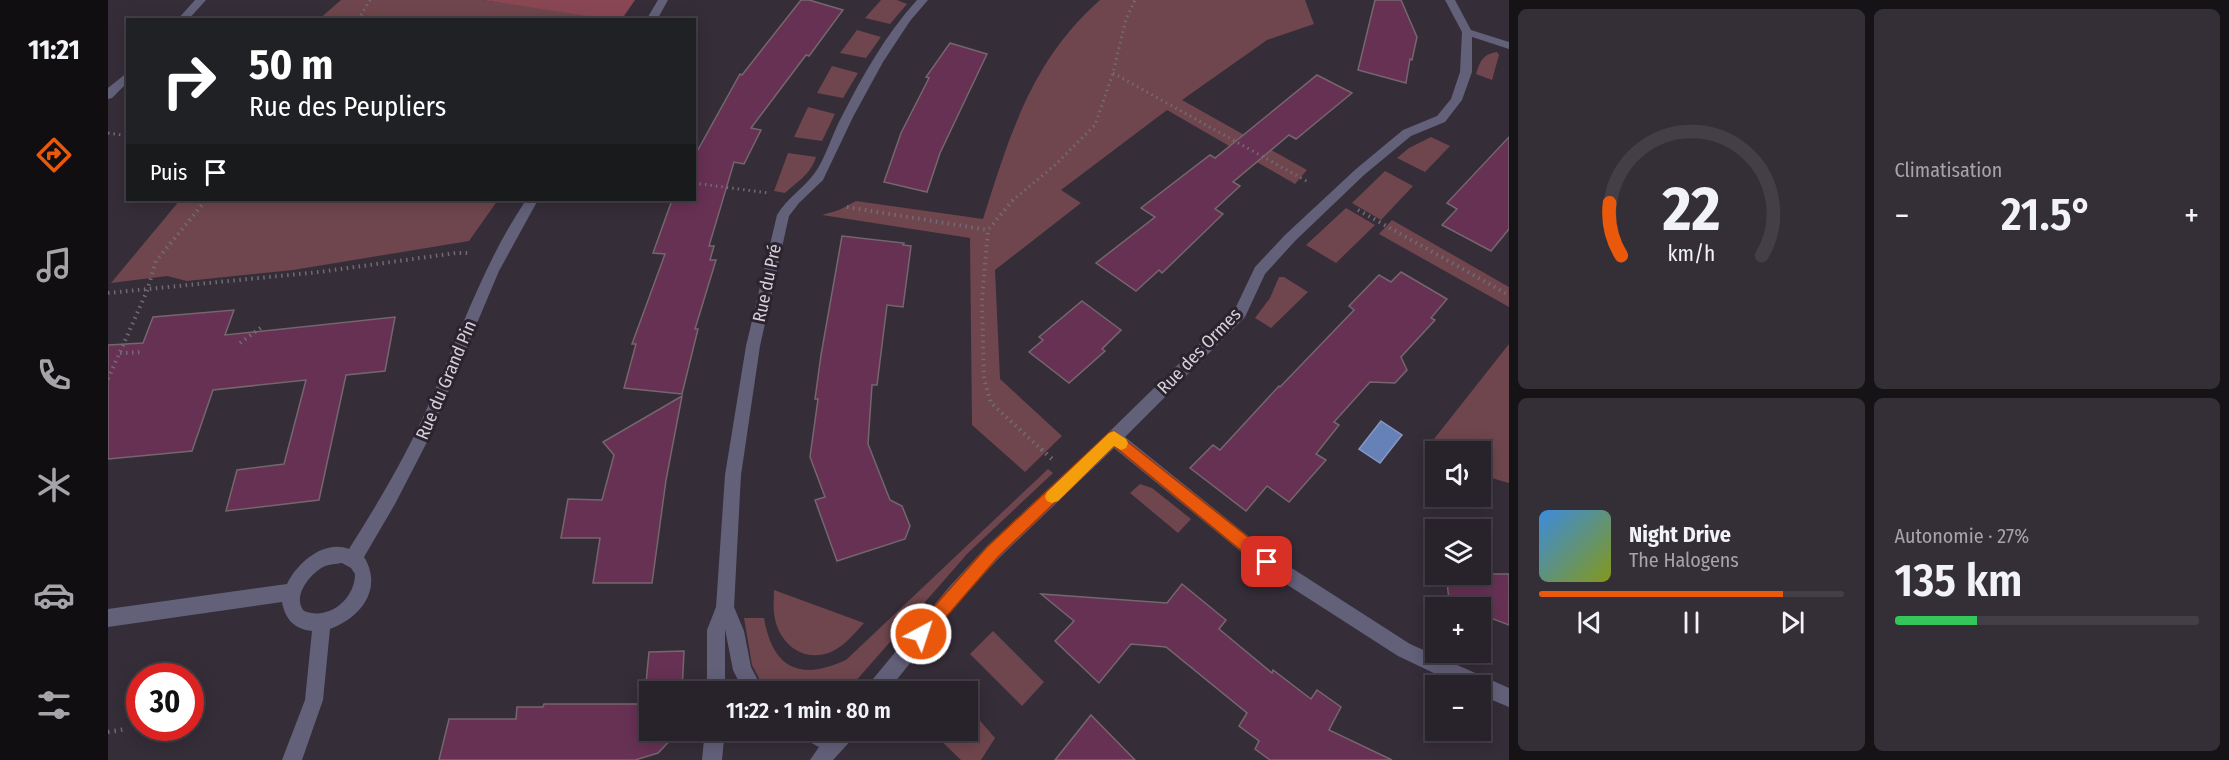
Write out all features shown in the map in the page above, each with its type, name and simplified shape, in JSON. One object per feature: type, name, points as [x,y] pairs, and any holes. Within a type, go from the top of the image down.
[{"type":"street","points":[[184,18],[201,0]]},
{"type":"street","points":[[652,18],[663,0]]},
{"type":"street","name":"Rue du Pré","points":[[717,681],[716,630],[724,607],[733,475],[753,346],[783,215],[794,200],[819,177],[847,117],[877,62],[906,19],[923,0]]},
{"type":"street","name":"Rue des Ormes","points":[[884,681],[978,568],[1240,313],[1260,271],[1290,238],[1360,172],[1407,133],[1441,119],[1456,100],[1466,72],[1467,32],[1450,0]]},
{"type":"street","points":[[1467,32],[1509,46]]},
{"type":"street","points":[[108,95],[126,77]]},
{"type":"street","name":"Rue du Grand Pin","points":[[353,558],[392,499],[418,446],[498,254],[531,201]]},
{"type":"street","points":[[1114,438],[1267,562],[1404,650],[1509,698]]},
{"type":"street","points":[[342,555],[353,558],[361,565],[364,575],[363,587],[358,599],[335,619],[322,623],[300,620],[290,603],[291,592],[296,580],[317,561],[330,556],[342,555]]},
{"type":"street","points":[[108,618],[291,592]]},
{"type":"street","name":"Rue du Pré","points":[[724,607],[735,631],[742,670],[748,681]]},
{"type":"street","points":[[292,760],[315,700],[322,623]]},
{"type":"street","points":[[712,760],[714,741]]},
{"type":"street","points":[[820,760],[838,741]]},
{"type":"path","points":[[359,18],[370,0]]},
{"type":"path","points":[[1046,454],[991,403],[984,379],[982,302],[988,230],[1016,197],[1055,165],[1095,125],[1113,73],[1126,19],[1135,0]]},
{"type":"path","points":[[1113,73],[1302,178]]},
{"type":"path","points":[[108,133],[126,136]]},
{"type":"path","points":[[696,183],[768,194]]},
{"type":"path","points":[[108,379],[147,291],[156,261],[205,201]]},
{"type":"path","points":[[847,207],[988,230]]},
{"type":"path","points":[[1356,209],[1509,295]]},
{"type":"path","points":[[108,293],[147,291],[319,272],[456,253],[478,253]]},
{"type":"path","points":[[240,343],[263,326]]},
{"type":"path","points":[[119,353],[143,352]]},
{"type":"path","points":[[108,732],[126,729]]},
{"type":"shaded area","points":[[341,0],[482,0],[607,18],[320,18]]},
{"type":"shaded area","points":[[482,0],[635,0],[623,18],[601,18]]},
{"type":"shaded area","points":[[881,0],[897,0],[907,4],[890,24],[865,18]]},
{"type":"shaded area","points":[[1100,0],[1305,0],[1314,24],[1267,40],[1182,100],[1307,170],[1295,184],[1167,110],[1061,190],[1081,203],[995,270],[1000,379],[1062,436],[1025,472],[972,425],[970,238],[822,215],[839,210],[856,201],[983,219],[1014,129],[1040,74],[1056,48],[1076,23]]},
{"type":"shaded area","points":[[857,30],[881,37],[866,58],[840,53]]},
{"type":"shaded area","points":[[1497,52],[1499,55],[1492,80],[1476,74],[1483,59],[1488,54]]},
{"type":"shaded area","points":[[832,66],[858,73],[843,98],[817,93]]},
{"type":"shaded area","points":[[808,107],[835,114],[822,141],[794,137]]},
{"type":"shaded area","points":[[1431,137],[1450,146],[1425,172],[1397,158],[1409,148]]},
{"type":"shaded area","points":[[788,153],[816,157],[807,173],[785,193],[774,191]]},
{"type":"shaded area","points":[[1385,171],[1413,186],[1381,220],[1352,203]]},
{"type":"shaded area","points":[[179,201],[497,201],[469,241],[293,270],[187,281],[167,276],[111,283]]},
{"type":"shaded area","points":[[1346,208],[1375,225],[1336,263],[1306,245]]},
{"type":"shaded area","points":[[1392,220],[1509,287],[1509,307],[1379,234]]},
{"type":"shaded area","points":[[1279,277],[1284,277],[1308,292],[1271,328],[1255,318],[1270,298]]},
{"type":"shaded area","points":[[1509,344],[1509,483],[1491,478],[1491,441],[1433,441]]},
{"type":"shaded area","points":[[1048,469],[1053,473],[968,553],[856,681],[760,681],[752,665],[744,618],[764,618],[774,649],[791,666],[815,669],[846,660]]},
{"type":"shaded area","points":[[1140,484],[1152,488],[1191,519],[1178,533],[1130,493]]},
{"type":"shaded area","points":[[774,590],[864,623],[846,642],[833,651],[822,655],[802,653],[786,642],[780,634],[774,613]]},
{"type":"shaded area","points":[[993,631],[1044,682],[1022,706],[970,654]]},
{"type":"shaded area","points":[[978,718],[995,738],[981,760],[961,760],[941,741],[978,741]]},
{"type":"water","points":[[1381,421],[1402,435],[1380,463],[1359,449]]},
{"type":"building","points":[[801,0],[809,0],[843,10],[751,128],[761,130],[744,164],[734,162],[709,246],[714,246],[710,260],[716,260],[695,329],[698,329],[682,394],[624,388],[636,344],[632,344],[665,254],[653,253],[672,201],[696,201],[696,153],[740,74],[742,75]]},
{"type":"building","points":[[1375,0],[1401,0],[1417,37],[1406,83],[1358,70]]},
{"type":"building","points":[[950,43],[987,54],[940,153],[927,192],[884,182],[901,133],[929,78],[926,77]]},
{"type":"building","points":[[1317,75],[1352,93],[1296,139],[1289,135],[1233,182],[1240,186],[1215,209],[1223,214],[1162,273],[1159,270],[1136,291],[1096,263],[1155,217],[1141,208],[1210,155],[1215,158]]},
{"type":"building","points":[[1509,137],[1509,229],[1491,251],[1442,225],[1457,209],[1447,203]]},
{"type":"building","points":[[842,236],[904,243],[903,245],[911,246],[903,307],[887,305],[877,385],[872,385],[868,444],[890,500],[902,506],[910,526],[905,539],[837,561],[815,500],[825,497],[810,457],[821,355]]},
{"type":"building","points":[[1401,272],[1447,299],[1431,318],[1435,320],[1401,357],[1407,370],[1395,383],[1370,382],[1334,422],[1339,425],[1316,454],[1326,460],[1289,502],[1267,486],[1246,511],[1190,468],[1213,445],[1220,450],[1354,310],[1349,306],[1379,275],[1391,282]]},
{"type":"building","points":[[1082,301],[1121,330],[1102,349],[1105,351],[1069,383],[1029,352],[1043,340],[1039,337]]},
{"type":"building","points":[[234,310],[225,335],[395,317],[385,371],[346,375],[319,500],[226,511],[237,470],[284,464],[306,380],[213,390],[192,451],[108,459],[108,345],[143,343],[153,317]]},
{"type":"building","points":[[682,396],[666,480],[652,583],[593,583],[600,538],[561,538],[568,499],[602,500],[614,455],[603,442]]},
{"type":"building","points":[[1491,574],[1509,574],[1509,625],[1491,618],[1491,597],[1449,597],[1447,585],[1491,585]]},
{"type":"building","points":[[1182,584],[1226,620],[1219,629],[1272,673],[1273,670],[1311,699],[1317,690],[1341,707],[1329,730],[1392,760],[1270,760],[1255,749],[1259,741],[1239,726],[1247,713],[1166,647],[1131,644],[1099,683],[1055,641],[1074,621],[1041,594],[1167,603]]},
{"type":"building","points":[[684,651],[683,681],[646,681],[649,652]]},
{"type":"building","points":[[544,704],[639,704],[639,741],[669,741],[658,753],[635,760],[439,760],[449,719],[516,719],[517,707],[543,707]]},
{"type":"building","points":[[1091,715],[1135,760],[1055,760]]},
{"type":"slow traffic","points":[[1052,497],[1114,438],[1121,443]]},
{"type":"route","points":[[921,634],[993,552],[1114,438],[1267,562]]}]
